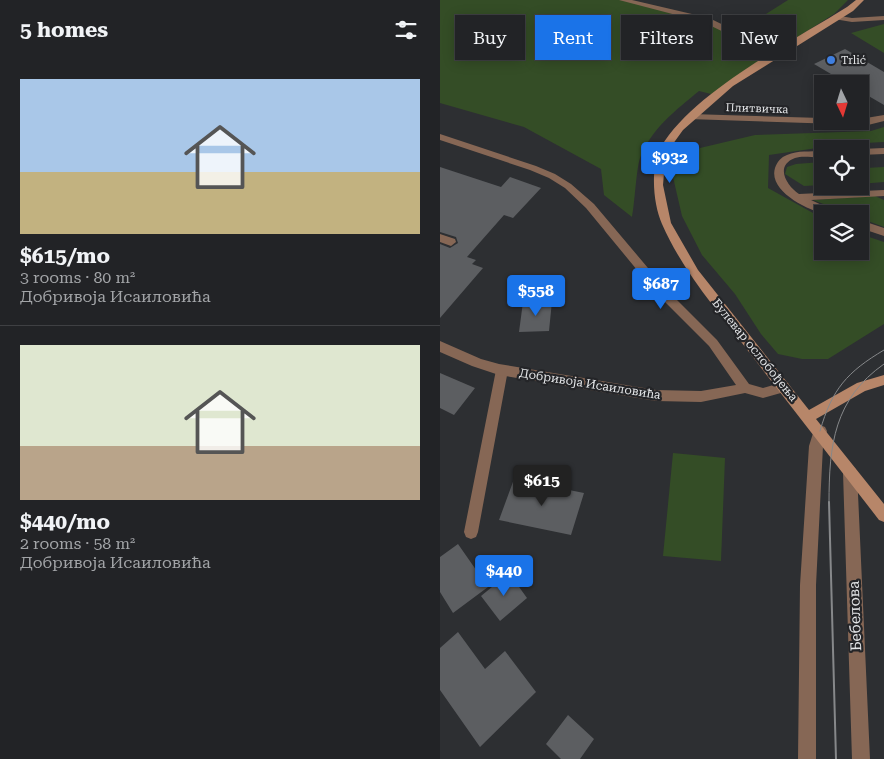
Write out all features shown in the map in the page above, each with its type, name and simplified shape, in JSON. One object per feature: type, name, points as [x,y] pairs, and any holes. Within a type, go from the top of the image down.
[{"type":"main road","name":"Булевар ослобођења","points":[[796,43],[860,0]]},
{"type":"main road","name":"Булевар ослобођења","points":[[769,60],[715,95],[691,117],[669,142],[660,162],[658,185],[666,223],[694,273],[820,431],[884,515]]},
{"type":"main road","points":[[808,417],[861,387],[884,380]]},
{"type":"street","points":[[623,0],[706,20],[722,28]]},
{"type":"street","points":[[837,17],[852,20],[884,18]]},
{"type":"street","name":"Плитвичка","points":[[691,117],[814,121]]},
{"type":"street","name":"Плитвичка","points":[[869,122],[884,118]]},
{"type":"street","points":[[440,137],[533,168],[552,176],[568,186],[590,206],[660,290],[713,343],[745,388],[763,393],[784,387]]},
{"type":"street","points":[[869,152],[884,151]]},
{"type":"street","points":[[814,155],[792,156],[778,170],[779,178],[788,191],[816,205]]},
{"type":"street","points":[[799,197],[884,193]]},
{"type":"street","points":[[869,227],[884,232]]},
{"type":"street","name":"Добривоја Исаиловића","points":[[440,346],[470,361],[502,370],[627,391],[702,397],[745,388]]},
{"type":"street","points":[[471,532],[502,370]]},
{"type":"street","points":[[807,759],[808,585],[816,446],[820,431]]},
{"type":"street","name":"Бебелова","points":[[850,472],[861,759]]},
{"type":"green space","points":[[440,0],[623,0],[685,15],[621,15],[621,60],[712,60],[712,23],[722,29],[722,60],[768,60],[715,95],[699,91],[657,129],[640,158],[632,217],[604,195],[601,169],[524,127],[440,103]]},
{"type":"green space","points":[[788,0],[848,0],[834,14],[796,38],[796,15],[765,15]]},
{"type":"green space","points":[[884,24],[884,53],[851,33]]},
{"type":"green space","points":[[884,127],[884,142],[869,143],[869,140],[814,140],[814,148],[769,155],[768,188],[814,214],[814,260],[869,260],[869,237],[884,242],[884,324],[828,359],[802,359],[778,354],[761,334],[735,294],[702,255],[682,216],[673,177],[700,148],[755,135],[871,131]]},
{"type":"green space","points":[[814,163],[814,185],[804,186],[785,174],[787,167],[796,164]]},
{"type":"green space","points":[[884,167],[884,182],[869,183],[869,168]]},
{"type":"green space","points":[[875,196],[884,200],[884,227],[869,221],[869,205],[826,205],[813,200]]},
{"type":"green space","points":[[673,453],[725,458],[721,561],[663,556]]},
{"type":"building","points":[[845,49],[884,72],[884,105],[869,96],[869,75],[833,75],[814,64]]},
{"type":"building","points":[[440,167],[501,187],[510,177],[541,188],[513,218],[504,215],[467,257],[476,260],[472,264],[483,268],[440,318],[440,244],[450,248],[458,243],[456,237],[440,232]]},
{"type":"building","points":[[552,301],[549,331],[519,332],[523,302]]},
{"type":"building","points":[[440,373],[475,388],[454,415],[440,408]]},
{"type":"building","points":[[514,479],[584,493],[571,535],[499,520]]},
{"type":"building","points":[[458,544],[488,587],[453,613],[440,592],[440,557]]},
{"type":"building","points":[[509,573],[527,598],[500,621],[481,596]]},
{"type":"building","points":[[458,632],[485,669],[505,651],[536,692],[480,747],[440,690],[440,648]]},
{"type":"building","points":[[568,715],[594,739],[580,759],[561,759],[546,744]]},
{"type":"tram line","points":[[820,431],[830,404],[843,383],[860,366],[884,350]]},
{"type":"tram line","points":[[829,502],[833,443],[838,425],[854,392],[884,364]]},
{"type":"tram line","points":[[829,502],[836,759]]},
{"type":"place","name":"Trlić","points":[[831,60]]}]
